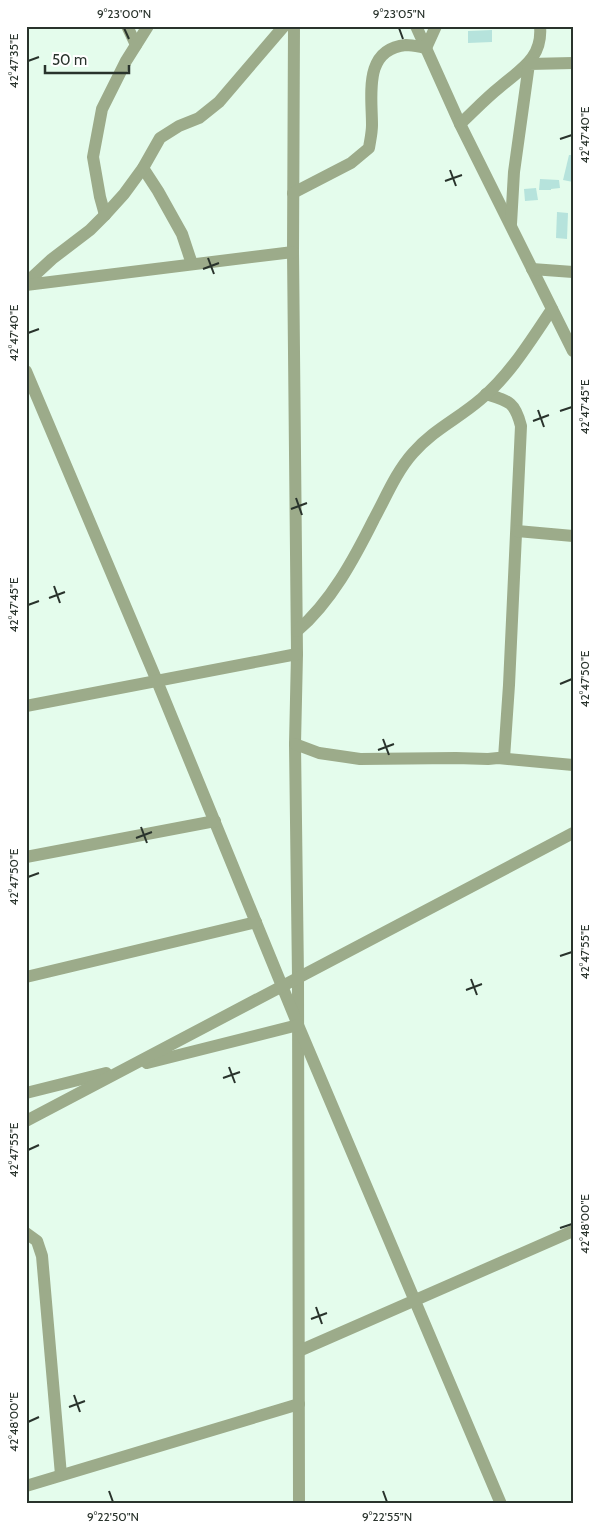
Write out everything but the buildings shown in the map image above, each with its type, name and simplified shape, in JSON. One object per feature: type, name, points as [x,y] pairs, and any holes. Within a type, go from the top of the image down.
[{"type":"street","points":[[127,26],[136,45]]},
{"type":"street","points":[[105,214],[93,157],[102,109],[126,61],[148,26]]},
{"type":"street","points":[[26,284],[52,259],[90,230],[124,194],[143,168],[160,138],[179,126],[199,118],[219,102],[284,26]]},
{"type":"street","points":[[294,26],[293,252],[297,631],[295,744],[298,976],[299,1504]]},
{"type":"street","points":[[416,26],[460,124],[573,351]]},
{"type":"street","points":[[426,48],[436,26]]},
{"type":"street","points":[[511,227],[514,172],[529,64],[542,40],[540,26]]},
{"type":"street","points":[[293,193],[351,163],[369,148],[372,126],[370,97],[373,70],[384,54],[407,45],[426,48]]},
{"type":"street","points":[[460,124],[499,87],[529,64],[573,63]]},
{"type":"street","points":[[143,168],[182,234],[192,264]]},
{"type":"street","points":[[26,284],[293,252]]},
{"type":"street","points":[[532,270],[573,272]]},
{"type":"street","points":[[297,631],[319,609],[358,552],[393,483],[412,454],[438,428],[486,394],[509,371],[552,310]]},
{"type":"street","points":[[26,371],[157,681],[298,1025],[501,1504]]},
{"type":"street","points":[[486,394],[506,400],[517,410],[522,426],[510,685],[504,758]]},
{"type":"street","points":[[517,531],[573,536]]},
{"type":"street","points":[[26,706],[297,654]]},
{"type":"street","points":[[295,744],[319,753],[360,759],[504,758],[573,765]]},
{"type":"street","points":[[26,856],[215,821]]},
{"type":"street","points":[[26,1121],[298,976],[573,833]]},
{"type":"street","points":[[26,976],[256,922]]},
{"type":"street","points":[[26,1093],[298,1025]]},
{"type":"street","points":[[299,1351],[573,1231]]},
{"type":"street","points":[[26,1233],[37,1241],[42,1256],[62,1475]]},
{"type":"street","points":[[26,1486],[299,1404]]}]
